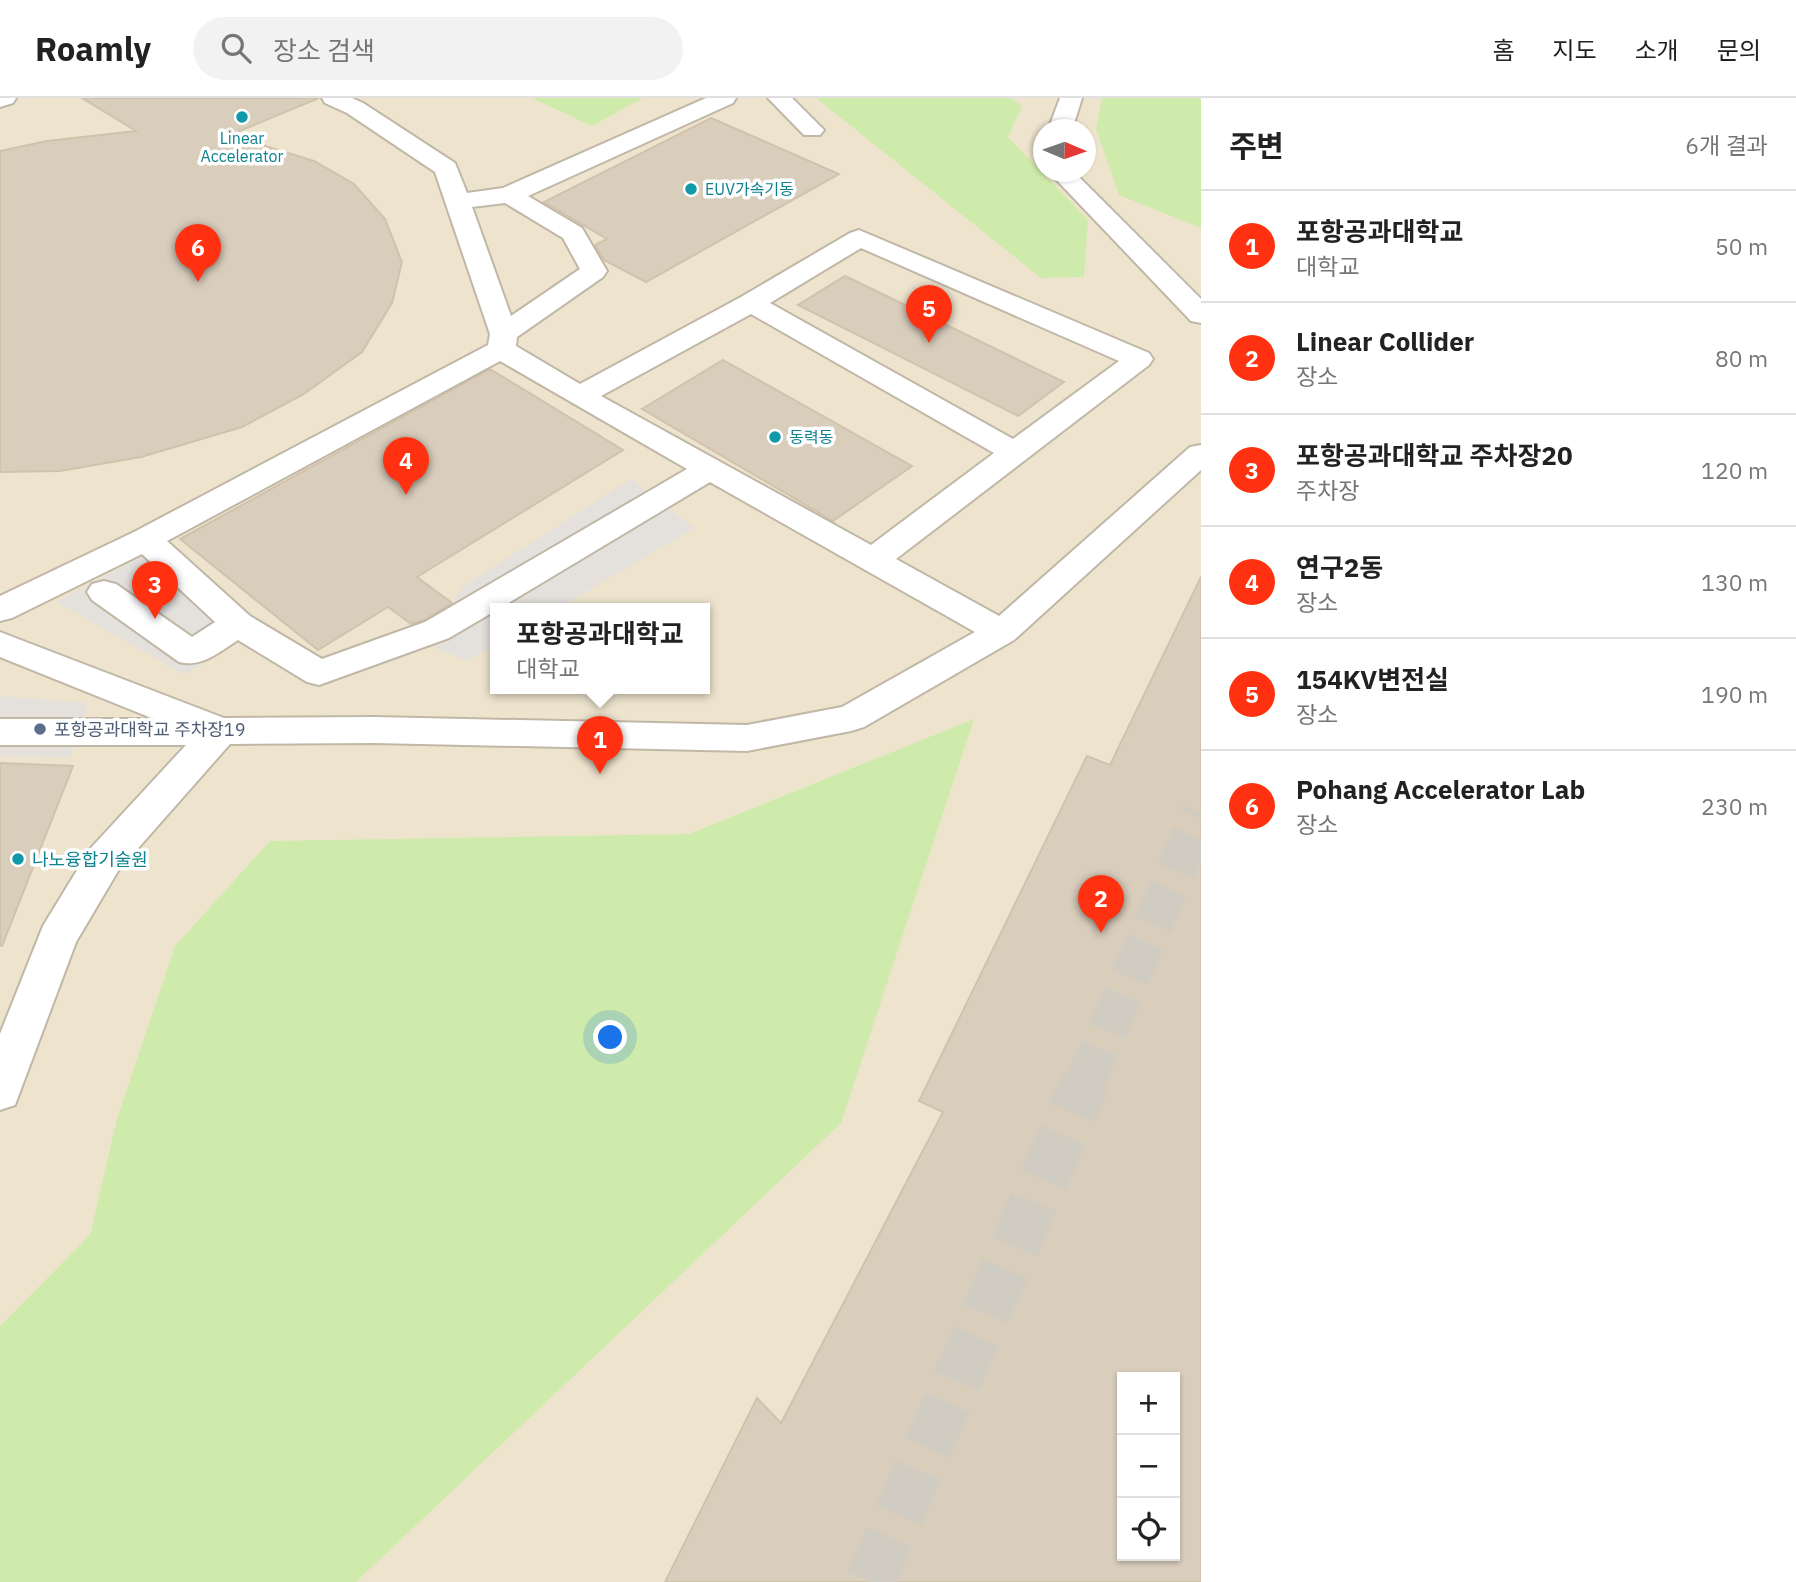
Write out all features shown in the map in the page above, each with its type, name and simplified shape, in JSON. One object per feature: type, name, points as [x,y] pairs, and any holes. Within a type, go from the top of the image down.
[{"type":"lane","points":[[0,100],[5,98]]},
{"type":"lane","points":[[333,98],[355,108],[446,168],[502,341],[579,396],[1002,632]]},
{"type":"lane","points":[[457,202],[509,195],[725,98]]},
{"type":"lane","points":[[779,98],[813,130]]},
{"type":"lane","points":[[1064,119],[1071,98]]},
{"type":"lane","points":[[1071,182],[1201,315]]},
{"type":"lane","points":[[0,610],[145,539],[502,341],[594,271],[573,233],[509,195]]},
{"type":"lane","points":[[579,396],[751,303],[859,238],[1139,359],[873,560]]},
{"type":"lane","points":[[751,303],[1014,452]]},
{"type":"lane","points":[[0,732],[374,730],[747,738],[851,718],[1002,632],[1201,454]]},
{"type":"lane","points":[[145,539],[238,624],[319,673],[438,629],[710,469]]},
{"type":"lane","points":[[104,592],[191,653],[238,624]]},
{"type":"lane","points":[[0,644],[221,732]]},
{"type":"lane","points":[[0,1091],[57,938],[104,860],[221,732]]},
{"type":"shaded area","points":[[0,98],[1201,98],[1201,1582],[0,1582]]},
{"type":"shaded area","points":[[631,479],[694,528],[567,603],[490,603],[490,648],[467,661],[425,643],[464,586]]},
{"type":"shaded area","points":[[143,555],[244,637],[185,675],[57,602]]},
{"type":"shaded area","name":"포항공과대학교 주차장19","points":[[0,696],[88,703],[71,757],[0,756]]},
{"type":"green space","points":[[532,98],[643,98],[592,126]]},
{"type":"green space","points":[[816,98],[1011,98],[1022,106],[1008,137],[1033,163],[1033,182],[1051,182],[1088,220],[1084,277],[1041,278]]},
{"type":"green space","points":[[1102,98],[1201,98],[1201,228],[1119,195],[1096,129]]},
{"type":"green space","points":[[974,719],[841,1123],[356,1582],[0,1582],[0,1326],[90,1235],[117,1119],[175,946],[270,841],[689,834]]},
{"type":"building","points":[[82,98],[319,98],[230,135],[314,161],[354,184],[385,219],[402,262],[392,303],[362,352],[304,394],[242,427],[141,457],[60,471],[0,472],[0,151],[47,141],[136,131]]},
{"type":"building","name":"EUV가속기동","points":[[711,118],[839,174],[646,282],[604,260],[595,245],[607,239],[544,202]]},
{"type":"building","points":[[845,276],[1064,382],[1018,416],[798,305]]},
{"type":"building","name":"동력동","points":[[723,360],[912,466],[833,521],[642,409]]},
{"type":"building","points":[[490,369],[623,450],[417,577],[452,603],[424,620],[411,624],[388,607],[318,650],[180,539]]},
{"type":"building","points":[[1201,577],[1201,1582],[665,1582],[757,1398],[781,1423],[943,1112],[919,1101],[1087,756],[1110,765]]},
{"type":"building","name":"나노융합기술원","points":[[0,763],[73,766],[2,946],[0,946]]},
{"type":"tunnel","points":[[1084,1084],[1201,813]]},
{"type":"tunnel","points":[[870,1582],[1085,1083]]},
{"type":"place","name":"Linear Accelerator","points":[[242,117]]},
{"type":"place","name":"EUV가속기동","points":[[691,189]]},
{"type":"place","name":"Pohang Accelerator Lab","points":[[198,282]]},
{"type":"place","name":"154KV변전실","points":[[929,343]]},
{"type":"place","name":"동력동","points":[[775,437]]},
{"type":"place","name":"연구2동","points":[[406,495]]},
{"type":"place","name":"포항공과대학교 주차장20","points":[[155,619]]},
{"type":"place","name":"포항공과대학교 주차장19","points":[[40,729]]},
{"type":"place","name":"포항공과대학교","points":[[600,774]]},
{"type":"place","name":"나노융합기술원","points":[[18,859]]},
{"type":"place","name":"Linear Collider","points":[[1101,933]]}]
